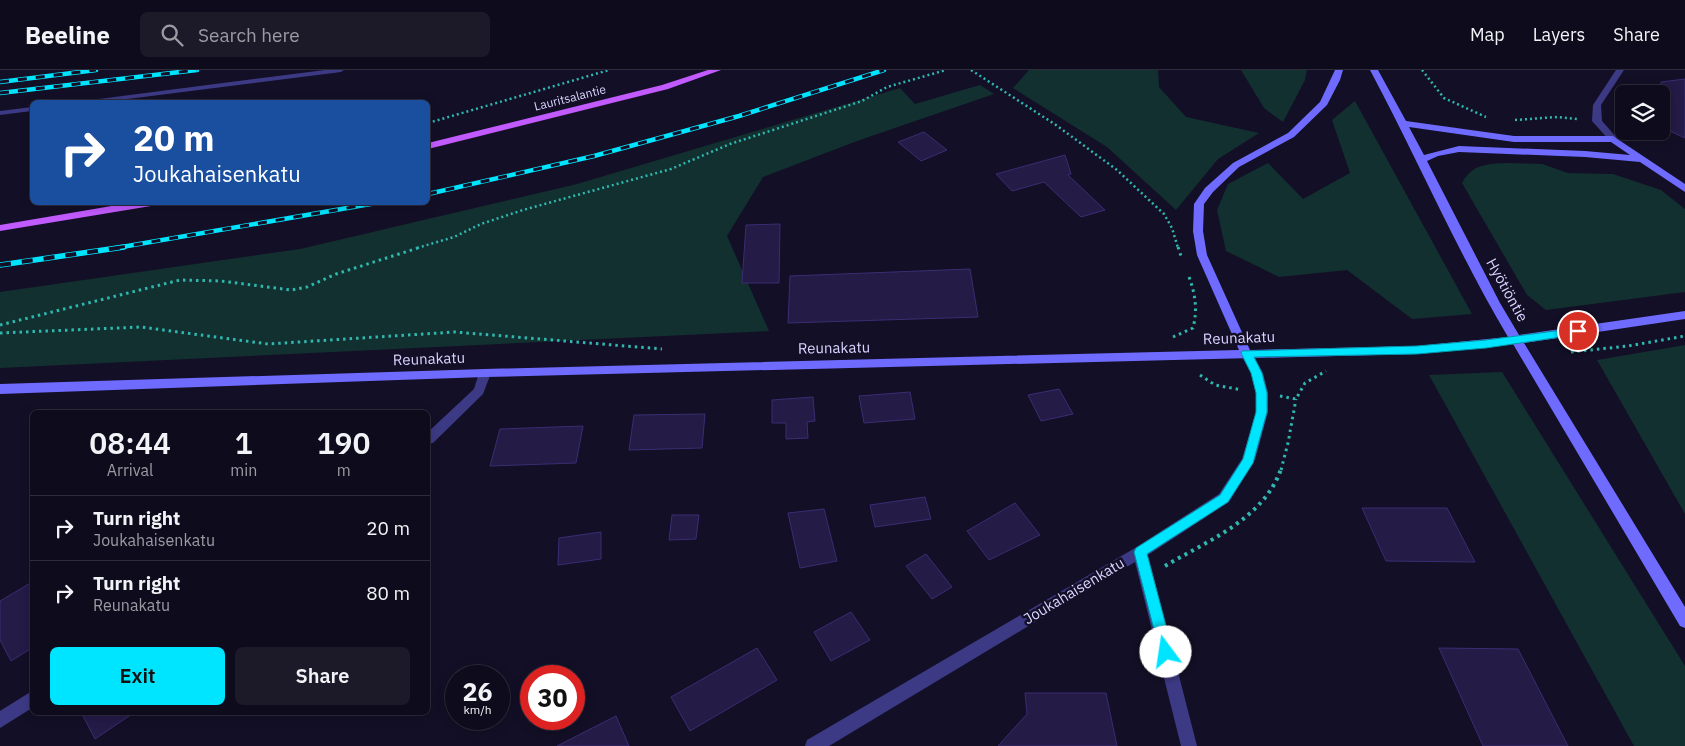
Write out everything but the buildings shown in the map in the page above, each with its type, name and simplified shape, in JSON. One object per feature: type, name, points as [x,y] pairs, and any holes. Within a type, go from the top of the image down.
[{"type":"main road","name":"Lauritsalantie","points":[[430,145],[666,86],[718,70]]},
{"type":"main road","points":[[1246,353],[1202,255],[1198,231],[1199,204],[1209,190],[1236,166],[1291,135],[1324,103],[1339,70]]},
{"type":"main road","name":"Hyötiöntie","points":[[1374,70],[1494,302],[1685,621]]},
{"type":"main road","points":[[1403,123],[1514,139],[1613,139],[1685,189]]},
{"type":"main road","points":[[1422,160],[1435,154],[1458,149],[1566,153],[1641,159]]},
{"type":"main road","points":[[0,228],[139,205]]},
{"type":"main road","name":"Reunakatu","points":[[0,389],[485,373],[1417,350],[1486,344],[1685,315]]},
{"type":"street","points":[[1613,139],[1597,121],[1597,105],[1620,70]]},
{"type":"street","name":"Joukahaisenkatu","points":[[813,746],[1140,552],[1224,498],[1248,460],[1262,412],[1262,393],[1257,373],[1246,353]]},
{"type":"street","points":[[430,438],[479,391],[485,373]]},
{"type":"street","points":[[1140,552],[1189,746]]},
{"type":"street","points":[[0,720],[30,700]]},
{"type":"lane","points":[[106,100],[340,70]]},
{"type":"lane","points":[[0,113],[30,109]]},
{"type":"path","points":[[430,122],[609,70]]},
{"type":"path","points":[[0,325],[180,280],[221,281],[291,290],[307,287],[343,271],[454,237],[481,224],[523,210],[671,169],[730,144],[862,101],[887,87],[946,70]]},
{"type":"path","points":[[971,70],[1013,95],[1086,145],[1120,172],[1170,223],[1184,264]]},
{"type":"path","points":[[1422,70],[1444,98],[1461,107],[1488,117]]},
{"type":"path","points":[[1508,120],[1557,117],[1597,121]]},
{"type":"path","points":[[1180,356],[1173,337],[1193,328],[1198,315],[1197,297],[1187,272]]},
{"type":"path","points":[[0,332],[141,327],[268,344],[455,332],[663,349]]},
{"type":"path","points":[[1628,346],[1685,336]]},
{"type":"green space","points":[[1029,70],[1158,70],[1159,87],[1186,117],[1259,133],[1218,159],[1176,210],[1107,147],[1013,88]]},
{"type":"green space","points":[[1241,70],[1307,70],[1305,80],[1283,122],[1264,108]]},
{"type":"green space","points":[[980,85],[994,94],[857,141],[763,177],[727,236],[769,331],[0,368],[0,292],[300,249],[577,184],[900,88],[915,104]]},
{"type":"green space","points":[[1355,101],[1472,314],[1412,319],[1347,270],[1279,277],[1226,251],[1217,210],[1228,184],[1268,163],[1303,199],[1350,173],[1332,120]]},
{"type":"green space","points":[[1507,163],[1542,164],[1568,173],[1613,174],[1661,190],[1685,209],[1685,292],[1546,310],[1527,295],[1462,183],[1470,172],[1481,166]]},
{"type":"green space","points":[[1685,345],[1685,514],[1597,360]]},
{"type":"green space","points":[[1502,372],[1685,666],[1685,746],[1634,746],[1429,375]]},
{"type":"railway","points":[[0,82],[96,70]]},
{"type":"railway","points":[[0,93],[197,70]]},
{"type":"railway","points":[[430,194],[594,156],[739,116],[884,70]]},
{"type":"railway","points":[[116,248],[365,205]]},
{"type":"railway","points":[[0,265],[124,247]]},
{"type":"route","points":[[1166,652],[1140,552],[1224,498],[1248,460],[1262,412],[1262,393],[1257,373],[1246,353],[1417,350],[1486,344],[1578,331]]}]
